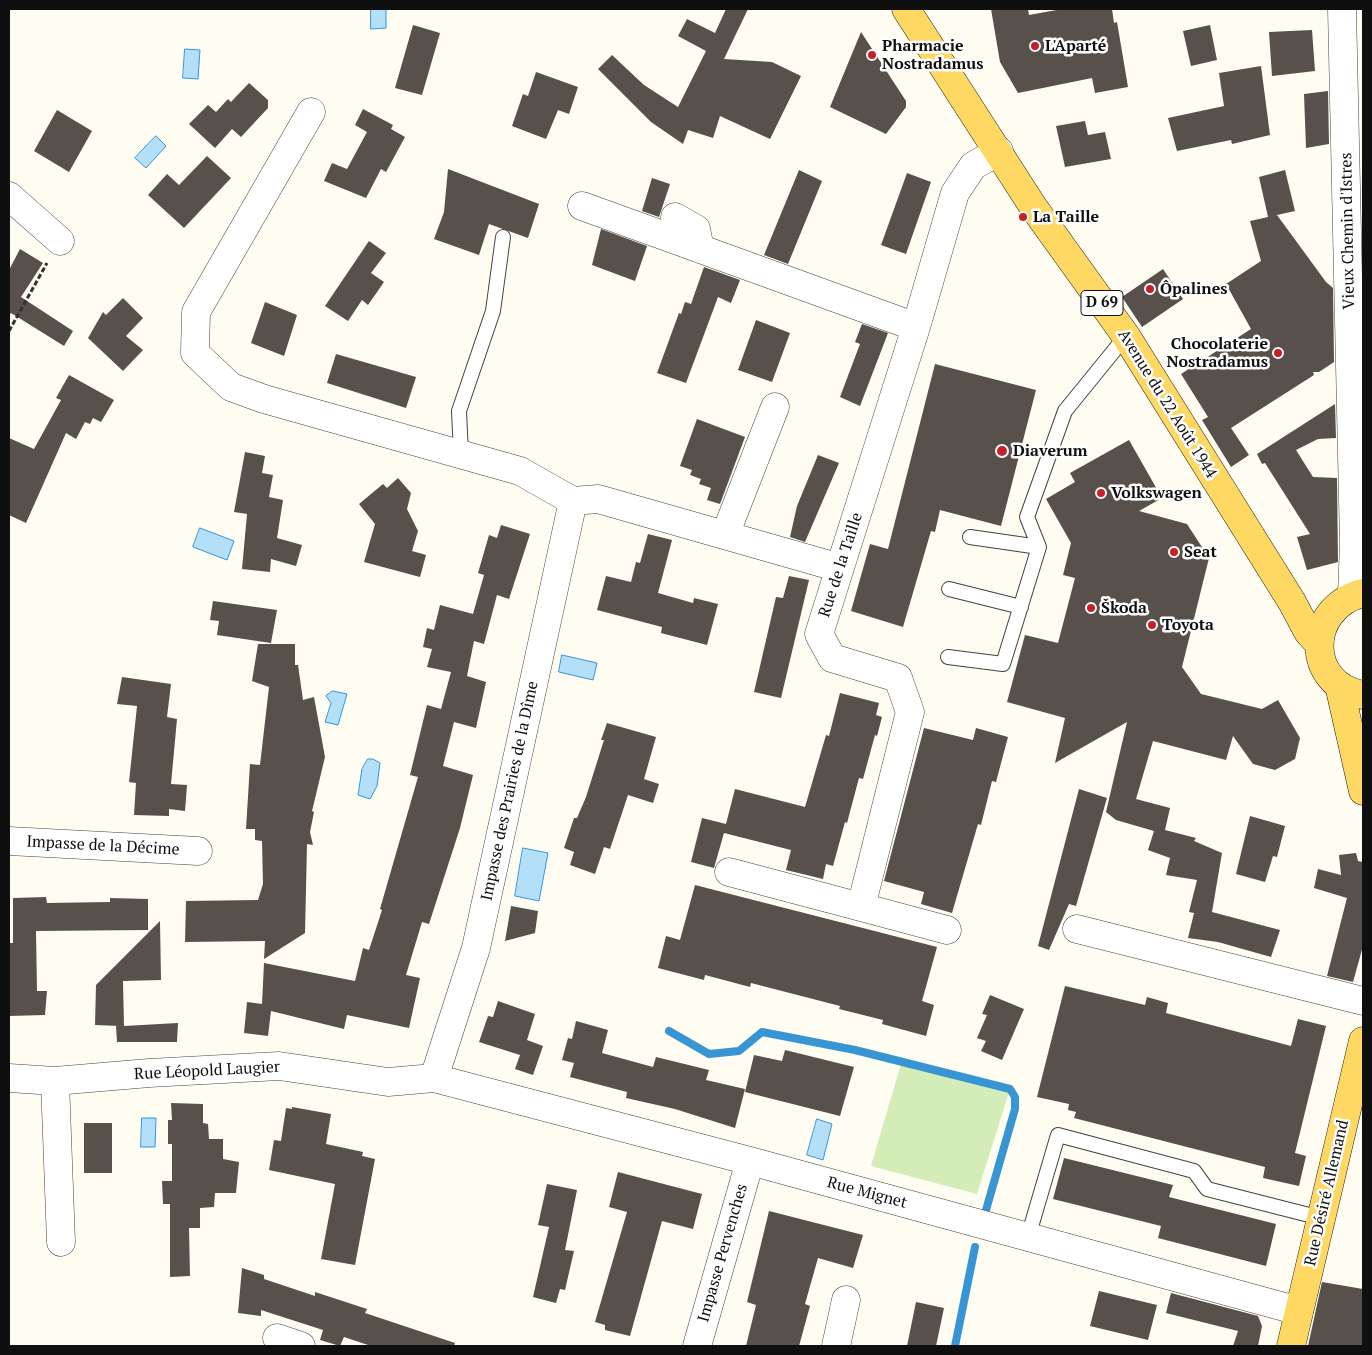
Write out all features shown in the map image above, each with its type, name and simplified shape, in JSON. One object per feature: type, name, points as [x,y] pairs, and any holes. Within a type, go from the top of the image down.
[{"type":"main road","name":"Avenue du 22 Août 1944","points":[[906,9],[1000,152],[1034,208],[1126,336],[1292,602],[1308,632],[1319,644]]},
{"type":"main road","points":[[1292,602],[1349,599]]},
{"type":"main road","points":[[1349,599],[1325,621],[1319,644],[1327,671],[1351,690],[1363,791]]},
{"type":"main road","name":"Rue Désiré Allemand","points":[[1291,1346],[1363,1041]]},
{"type":"street","name":"Vieux Chemin d'Istres","points":[[1342,9],[1360,548],[1349,599]]},
{"type":"street","points":[[312,112],[196,312],[195,353],[231,387],[264,399],[520,471],[574,501],[598,499],[840,568]]},
{"type":"street","name":"Rue de la Taille","points":[[861,907],[910,712],[898,678],[832,658],[819,634],[916,327],[955,193],[973,166],[1000,152]]},
{"type":"street","points":[[9,196],[60,241]]},
{"type":"street","points":[[582,206],[916,327]]},
{"type":"street","points":[[675,216],[696,229],[700,249]]},
{"type":"street","points":[[725,535],[775,406]]},
{"type":"street","name":"Impasse des Prairies de la Dîme","points":[[434,1078],[476,948],[574,501]]},
{"type":"street","name":"Impasse de la Décime","points":[[9,841],[198,851]]},
{"type":"street","points":[[729,872],[948,930]]},
{"type":"street","points":[[1077,929],[1363,1002]]},
{"type":"street","name":"Rue Léopold Laugier","points":[[9,1078],[55,1081],[149,1073],[279,1066],[388,1082],[434,1078]]},
{"type":"street","name":"Rue Mignet","points":[[434,1078],[750,1161],[1300,1311]]},
{"type":"street","points":[[55,1081],[61,1242]]},
{"type":"street","name":"Impasse Pervenches","points":[[696,1346],[750,1161]]},
{"type":"street","points":[[836,1346],[846,1300]]},
{"type":"lane","points":[[462,454],[459,411],[493,311],[502,237]]},
{"type":"lane","points":[[948,657],[1003,664],[1039,548],[1027,517],[1065,411],[1126,336]]},
{"type":"lane","points":[[970,537],[1039,548]]},
{"type":"lane","points":[[949,589],[1021,607]]},
{"type":"lane","points":[[1028,1237],[1058,1135],[1194,1171],[1207,1189],[1321,1218]]},
{"type":"path","points":[[9,331],[60,241]]},
{"type":"green space","points":[[901,1064],[1009,1092],[977,1194],[871,1166]]},
{"type":"water","points":[[371,9],[386,9],[386,28],[371,29]]},
{"type":"water","points":[[185,49],[200,50],[198,79],[183,78]]},
{"type":"water","points":[[156,136],[166,146],[146,168],[135,158]]},
{"type":"water","points":[[200,528],[234,541],[227,560],[193,547]]},
{"type":"water","points":[[562,655],[597,663],[593,680],[559,672]]},
{"type":"water","points":[[333,691],[347,694],[338,725],[325,722],[331,703],[326,696]]},
{"type":"water","points":[[368,759],[373,759],[380,763],[377,786],[370,799],[358,795],[362,769]]},
{"type":"water","points":[[523,848],[548,853],[539,901],[515,896]]},
{"type":"water","points":[[142,1118],[156,1118],[155,1147],[141,1147]]},
{"type":"water","points":[[817,1119],[832,1124],[823,1160],[807,1155]]},
{"type":"building","points":[[726,9],[748,9],[724,59],[772,62],[801,76],[770,139],[720,116],[713,138],[688,130],[683,144],[651,122],[598,69],[612,55],[644,85],[678,107],[706,51],[678,36],[687,19],[715,33]]},
{"type":"building","points":[[991,9],[1028,9],[1029,15],[1062,9],[1112,9],[1114,23],[1117,22],[1128,87],[1095,93],[1092,78],[1018,93],[1000,62]]},
{"type":"building","points":[[413,25],[440,33],[422,95],[395,88]]},
{"type":"building","points":[[1210,25],[1217,60],[1191,66],[1183,31]]},
{"type":"building","points":[[1312,30],[1315,71],[1272,76],[1269,32]]},
{"type":"building","points":[[861,32],[906,101],[906,107],[886,134],[830,107]]},
{"type":"building","points":[[1261,66],[1270,135],[1232,144],[1231,140],[1177,151],[1168,118],[1224,106],[1219,73]]},
{"type":"building","points":[[536,72],[578,87],[569,114],[558,110],[546,139],[512,126],[523,94],[528,96]]},
{"type":"building","points":[[249,83],[268,100],[268,108],[241,137],[232,129],[215,148],[189,124],[208,105],[216,112],[228,99],[231,102]]},
{"type":"building","points":[[1328,91],[1329,144],[1306,148],[1304,94]]},
{"type":"building","points":[[363,109],[393,125],[391,129],[405,137],[386,172],[381,169],[366,198],[324,181],[332,163],[347,169],[367,132],[355,125]]},
{"type":"building","points":[[57,110],[92,131],[69,172],[34,151]]},
{"type":"building","points":[[1085,121],[1088,135],[1105,132],[1111,159],[1065,167],[1056,126]]},
{"type":"building","points":[[207,156],[231,178],[184,228],[148,195],[167,174],[179,185]]},
{"type":"building","points":[[448,169],[539,204],[528,238],[489,224],[479,255],[434,239],[444,212]]},
{"type":"building","points":[[799,170],[822,181],[788,264],[764,255]]},
{"type":"building","points":[[1285,170],[1295,211],[1268,217],[1259,177]]},
{"type":"building","points":[[907,173],[931,182],[906,254],[881,245]]},
{"type":"building","points":[[652,178],[670,184],[659,217],[642,211]]},
{"type":"building","points":[[1277,215],[1326,282],[1333,288],[1334,362],[1319,372],[1313,372],[1314,375],[1231,428],[1249,455],[1231,467],[1202,420],[1208,417],[1181,374],[1251,329],[1226,284],[1261,261],[1250,221]]},
{"type":"building","points":[[601,229],[647,246],[635,281],[592,265]]},
{"type":"building","points":[[369,241],[386,253],[371,273],[384,282],[368,305],[362,300],[348,321],[325,306]]},
{"type":"building","points":[[20,249],[43,263],[21,297],[73,331],[64,346],[11,313],[9,316],[9,270]]},
{"type":"building","points":[[704,267],[740,280],[731,303],[718,297],[686,383],[657,373],[679,313],[681,314],[685,302],[691,304]]},
{"type":"building","points":[[1163,269],[1183,299],[1142,327],[1122,297]]},
{"type":"building","points":[[123,298],[143,318],[126,336],[143,350],[123,371],[88,338],[103,312],[106,315]]},
{"type":"building","points":[[265,302],[297,315],[284,356],[251,343]]},
{"type":"building","points":[[756,320],[790,333],[772,382],[738,370]]},
{"type":"building","points":[[862,324],[888,333],[860,406],[840,397],[860,344],[855,342]]},
{"type":"building","points":[[336,354],[416,377],[406,408],[327,383]]},
{"type":"building","points":[[935,364],[1036,390],[1001,526],[940,510],[935,532],[931,531],[903,627],[851,611],[870,544],[888,549]]},
{"type":"building","points":[[69,375],[114,400],[101,422],[93,418],[90,424],[85,422],[76,439],[66,433],[26,523],[9,515],[9,438],[34,449],[61,400],[56,398]]},
{"type":"building","points":[[1335,404],[1336,438],[1318,439],[1296,450],[1313,477],[1337,478],[1338,562],[1307,570],[1297,537],[1310,534],[1265,463],[1262,464],[1257,454]]},
{"type":"building","points":[[697,419],[745,437],[720,504],[707,500],[711,488],[699,484],[701,479],[690,475],[692,470],[680,466]]},
{"type":"building","points":[[1129,440],[1162,498],[1139,511],[1187,524],[1209,558],[1182,667],[1201,694],[1262,709],[1278,700],[1300,738],[1295,759],[1275,770],[1253,764],[1233,736],[1226,760],[1153,741],[1136,799],[1170,808],[1165,830],[1196,838],[1194,841],[1222,853],[1212,912],[1280,930],[1271,957],[1218,942],[1188,938],[1194,913],[1189,912],[1197,880],[1166,875],[1170,858],[1148,850],[1154,831],[1116,820],[1106,812],[1127,722],[1055,763],[1065,718],[1007,702],[1025,635],[1058,643],[1075,578],[1063,575],[1071,543],[1046,499],[1075,482],[1070,473]]},
{"type":"building","points":[[245,452],[265,456],[262,473],[273,475],[269,497],[283,500],[277,538],[302,545],[296,566],[271,559],[270,572],[242,569],[247,514],[234,512]]},
{"type":"building","points":[[818,455],[839,463],[805,542],[790,537],[797,506]]},
{"type":"building","points":[[398,478],[411,493],[407,509],[418,531],[412,551],[426,555],[420,577],[364,562],[375,524],[359,504],[383,484],[387,488]]},
{"type":"building","points":[[501,525],[530,534],[509,599],[497,595],[484,644],[474,641],[467,676],[486,682],[476,728],[454,722],[443,766],[473,775],[460,828],[429,924],[422,922],[406,975],[420,978],[409,1028],[347,1015],[344,1029],[271,1011],[268,1036],[244,1033],[247,1002],[262,1004],[264,963],[355,981],[363,948],[369,950],[382,910],[380,909],[418,777],[410,775],[427,705],[441,709],[451,672],[427,667],[432,649],[423,647],[427,628],[434,630],[440,605],[473,614],[484,575],[478,573],[489,535],[497,538]]},
{"type":"building","points":[[648,534],[672,540],[658,593],[693,603],[694,598],[718,604],[707,645],[661,633],[662,627],[597,610],[606,576],[631,582],[636,562],[640,563]]},
{"type":"building","points":[[789,576],[809,580],[781,698],[754,692],[776,597],[783,598]]},
{"type":"building","points":[[213,601],[277,610],[271,643],[217,635],[219,621],[210,620]]},
{"type":"building","points":[[258,644],[295,644],[295,665],[298,665],[303,700],[314,697],[325,757],[312,811],[314,812],[310,832],[313,845],[307,844],[305,933],[264,959],[265,941],[185,942],[186,901],[258,900],[263,884],[262,841],[255,840],[255,829],[246,829],[250,764],[260,765],[269,687],[252,681]]},
{"type":"building","points":[[122,677],[171,684],[167,717],[177,719],[171,784],[187,785],[185,811],[169,809],[169,816],[134,815],[136,783],[129,782],[137,706],[117,704]]},
{"type":"building","points":[[840,693],[879,703],[876,715],[882,717],[863,779],[859,778],[833,866],[826,864],[823,879],[786,870],[791,850],[724,833],[714,868],[691,862],[702,818],[726,824],[735,789],[805,807],[826,735],[829,736]]},
{"type":"building","points":[[607,723],[656,737],[644,779],[659,784],[653,803],[628,795],[610,849],[604,847],[595,874],[570,865],[574,852],[564,848],[574,818],[577,818],[586,797],[604,740],[601,740]]},
{"type":"building","points":[[924,728],[973,740],[976,728],[1008,737],[996,782],[992,781],[981,825],[978,824],[952,913],[921,904],[924,892],[884,881]]},
{"type":"building","points":[[1079,789],[1107,798],[1076,906],[1069,904],[1049,950],[1038,946]]},
{"type":"building","points":[[1250,816],[1285,826],[1277,857],[1273,856],[1265,882],[1236,874]]},
{"type":"building","points":[[1356,853],[1358,861],[1363,862],[1363,946],[1353,982],[1327,976],[1347,898],[1314,888],[1318,869],[1341,875],[1339,855]]},
{"type":"building","points":[[695,885],[937,947],[922,1001],[934,1005],[926,1036],[882,1024],[883,1020],[839,1009],[840,1006],[751,983],[750,987],[705,975],[704,980],[658,968],[666,936],[680,940]]},
{"type":"building","points":[[46,897],[47,903],[110,902],[110,898],[148,899],[148,930],[36,931],[37,991],[47,991],[45,1015],[9,1016],[9,943],[13,943],[13,898]]},
{"type":"building","points":[[511,906],[538,911],[535,933],[505,941]]},
{"type":"building","points":[[160,921],[161,980],[123,981],[124,1026],[178,1023],[177,1042],[117,1042],[116,1026],[120,1026],[95,1025],[96,985]]},
{"type":"building","points":[[1065,986],[1145,1005],[1147,997],[1168,1003],[1166,1013],[1291,1046],[1298,1019],[1326,1026],[1295,1153],[1306,1156],[1299,1186],[1263,1178],[1265,1167],[1074,1118],[1076,1112],[1068,1110],[1069,1104],[1037,1097]]},
{"type":"building","points":[[990,995],[1024,1009],[1002,1060],[981,1051],[986,1041],[977,1038],[987,1015],[982,1014]]},
{"type":"building","points":[[498,1001],[535,1014],[527,1040],[543,1046],[533,1075],[515,1069],[520,1055],[479,1042],[488,1016],[493,1017]]},
{"type":"building","points":[[576,1021],[608,1030],[602,1053],[653,1067],[656,1057],[709,1070],[706,1080],[745,1089],[735,1128],[675,1109],[626,1098],[627,1092],[570,1077],[574,1063],[562,1060],[568,1038],[572,1039]]},
{"type":"building","points":[[785,1050],[854,1067],[840,1116],[745,1092],[754,1055],[782,1061]]},
{"type":"building","points":[[171,1103],[203,1104],[203,1123],[208,1124],[209,1139],[223,1139],[223,1159],[239,1162],[236,1193],[215,1193],[214,1207],[200,1208],[200,1228],[189,1228],[190,1276],[170,1277],[170,1204],[163,1204],[162,1181],[172,1181],[172,1144],[168,1144],[168,1120],[172,1120]]},
{"type":"building","points":[[292,1107],[331,1114],[326,1144],[363,1152],[362,1156],[375,1159],[355,1265],[321,1259],[335,1184],[269,1170],[274,1140],[281,1141],[286,1108],[292,1109]]},
{"type":"building","points":[[84,1123],[112,1123],[112,1173],[84,1173]]},
{"type":"building","points":[[1064,1158],[1173,1185],[1169,1197],[1276,1224],[1266,1266],[1158,1238],[1161,1226],[1053,1199]]},
{"type":"building","points":[[618,1172],[702,1194],[693,1229],[662,1221],[630,1336],[605,1330],[605,1325],[595,1322],[627,1212],[609,1207]]},
{"type":"building","points":[[547,1184],[577,1190],[565,1250],[574,1251],[565,1290],[560,1289],[556,1303],[533,1297],[549,1227],[538,1225]]},
{"type":"building","points":[[769,1211],[863,1235],[853,1268],[818,1258],[805,1304],[810,1306],[799,1346],[746,1346],[756,1305],[747,1302]]},
{"type":"building","points":[[242,1268],[264,1275],[264,1279],[315,1296],[315,1292],[367,1309],[365,1313],[455,1343],[454,1346],[371,1346],[344,1337],[340,1346],[320,1340],[323,1330],[261,1310],[261,1316],[238,1313]]},
{"type":"building","points":[[1322,1282],[1363,1289],[1363,1346],[1308,1346]]},
{"type":"building","points":[[1099,1291],[1157,1305],[1148,1340],[1090,1326]]},
{"type":"building","points":[[1171,1293],[1258,1316],[1262,1326],[1258,1346],[1233,1346],[1238,1331],[1166,1313]]},
{"type":"building","points":[[916,1302],[944,1308],[936,1346],[907,1346]]},
{"type":"waterway","points":[[669,1031],[709,1054],[739,1051],[762,1032],[855,1050],[1010,1089],[1015,1097],[1015,1109],[986,1210]]},
{"type":"waterway","points":[[955,1346],[975,1247]]},
{"type":"place","name":"L'Aparté","points":[[1035,46]]},
{"type":"place","name":"Pharmacie Nostradamus","points":[[872,55]]},
{"type":"place","name":"La Taille","points":[[1023,217]]},
{"type":"place","name":"Ôpalines","points":[[1150,289]]},
{"type":"place","name":"Chocolaterie Nostradamus","points":[[1278,353]]},
{"type":"place","name":"Diaverum","points":[[1002,451]]},
{"type":"place","name":"Volkswagen","points":[[1101,493]]},
{"type":"place","name":"Seat","points":[[1174,552]]},
{"type":"place","name":"Škoda","points":[[1091,608]]},
{"type":"place","name":"Toyota","points":[[1152,625]]}]
